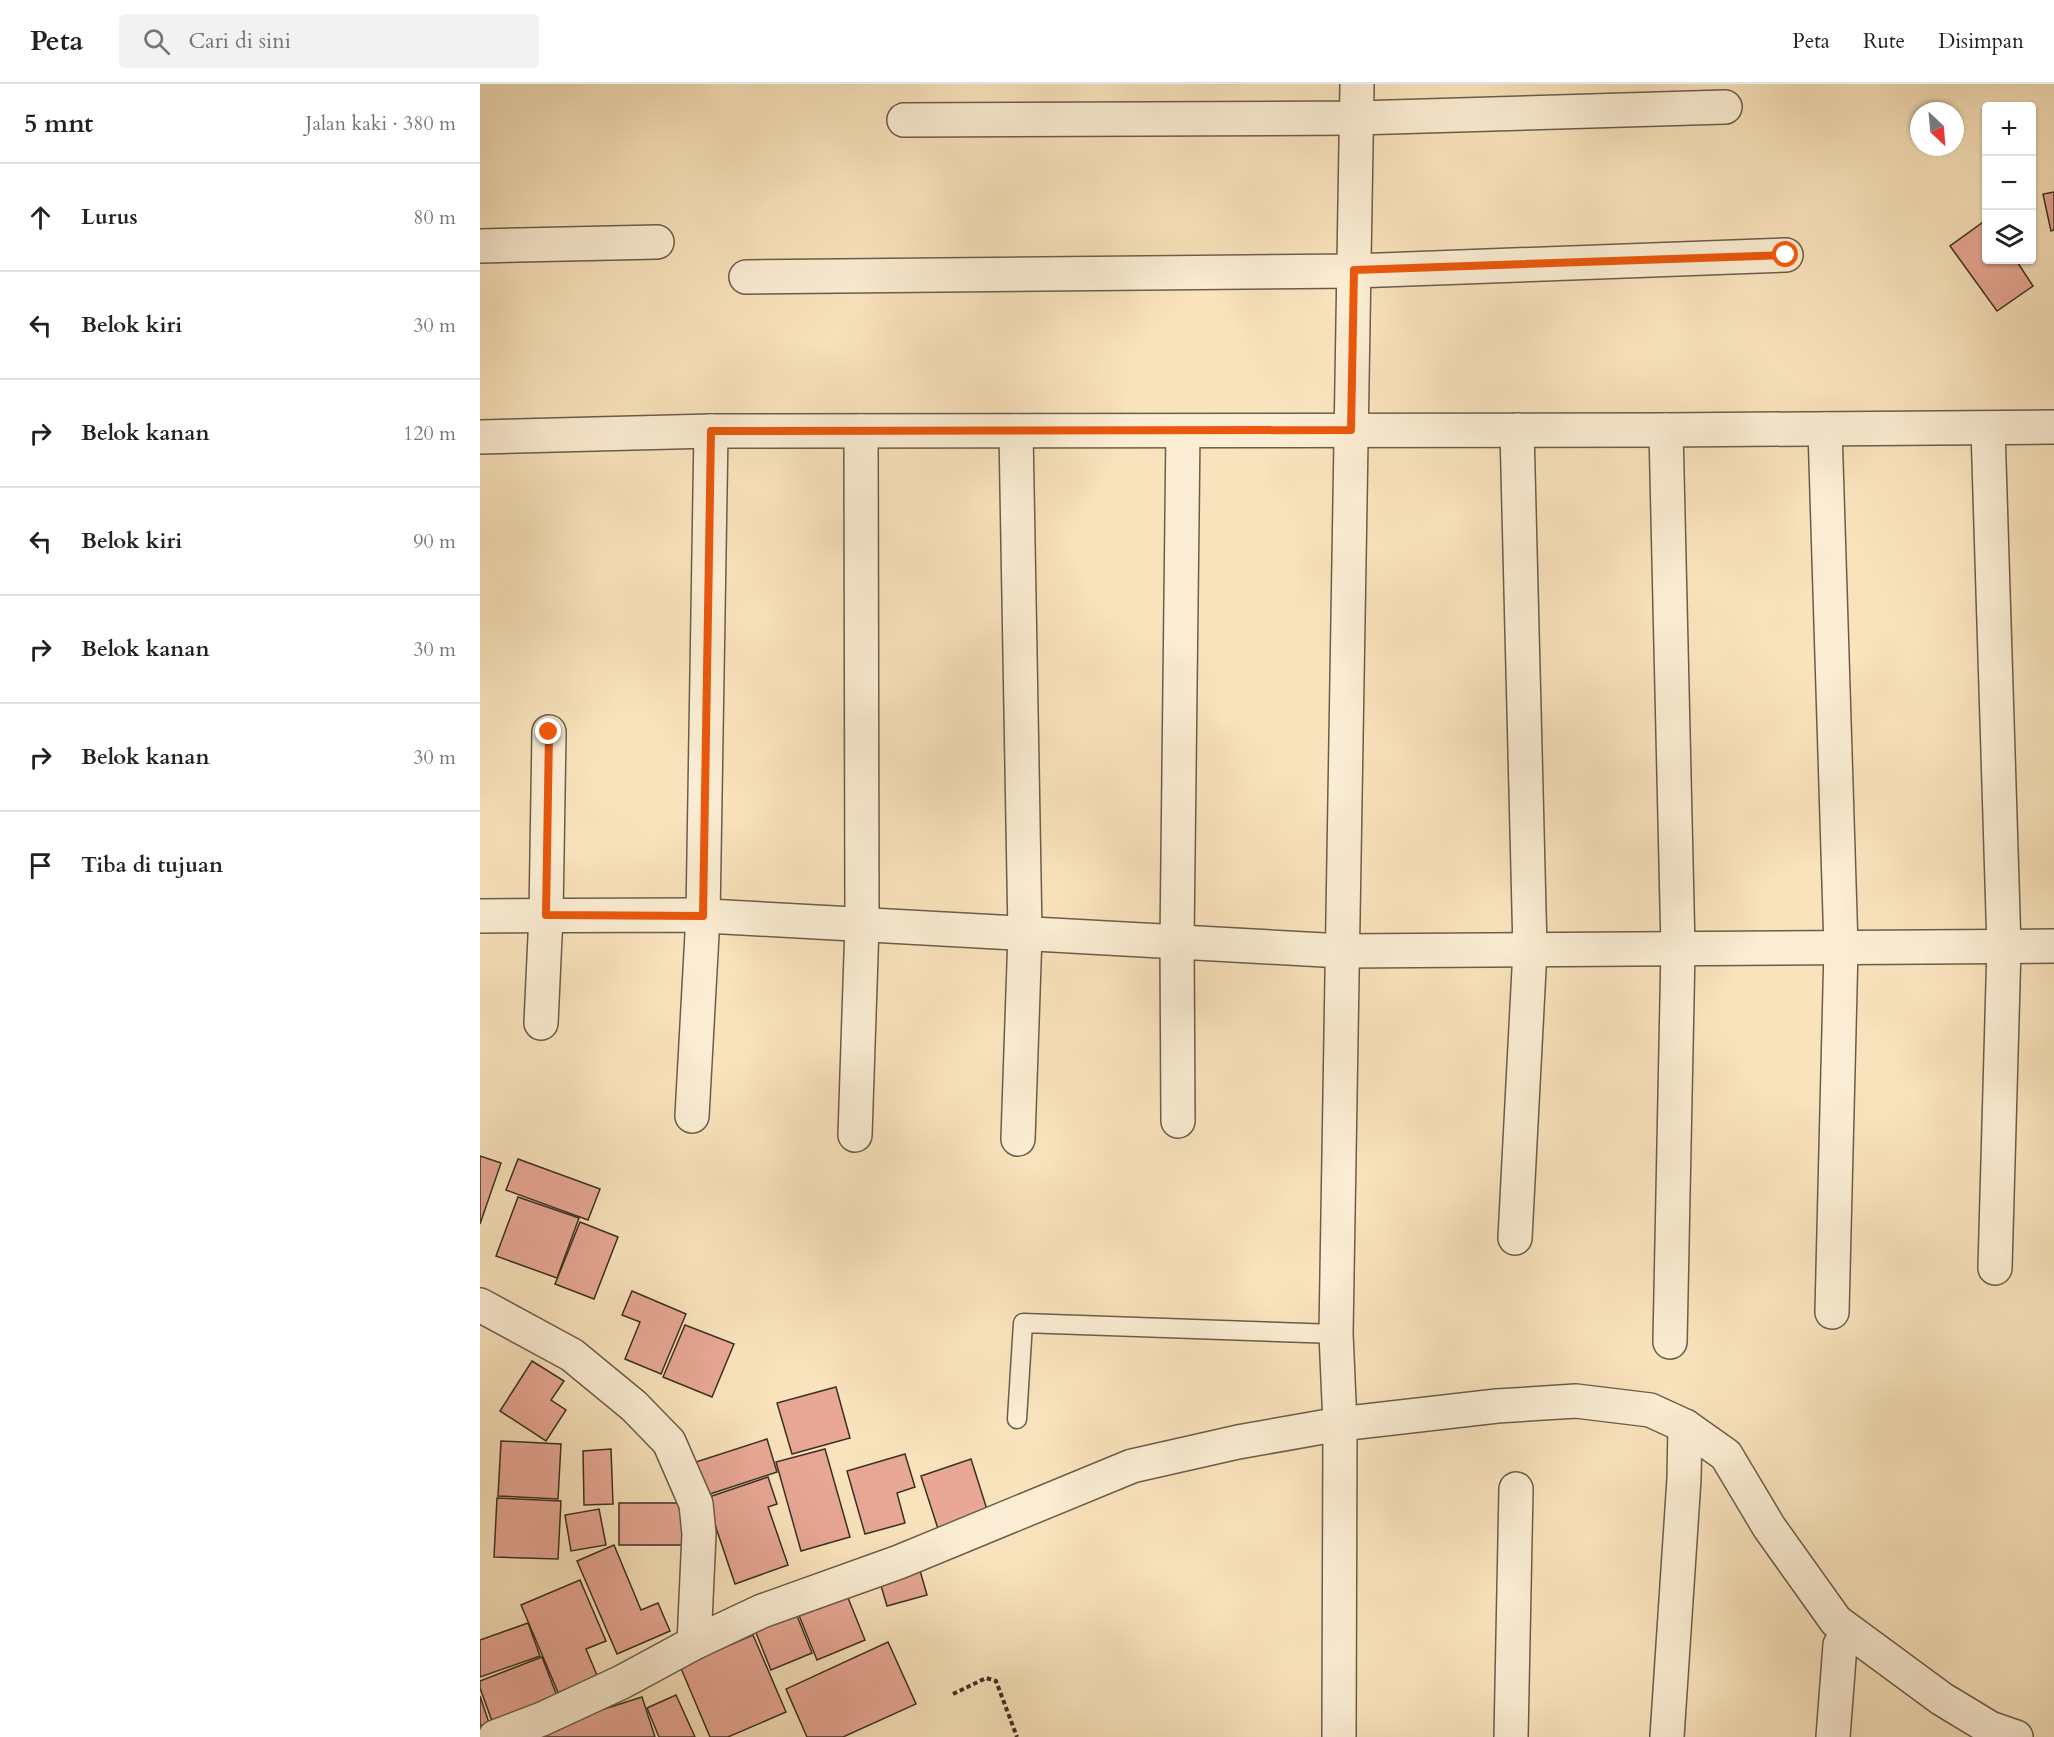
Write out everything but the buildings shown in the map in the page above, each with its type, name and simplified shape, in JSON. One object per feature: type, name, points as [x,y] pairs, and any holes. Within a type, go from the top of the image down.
[{"type":"street","points":[[1339,1737],[1340,1424],[1336,1334],[1357,84]]},
{"type":"street","points":[[904,120],[1357,118],[1725,107]]},
{"type":"street","points":[[480,246],[657,242]]},
{"type":"street","points":[[746,277],[1354,270],[1786,255]]},
{"type":"street","points":[[480,437],[711,431],[1666,430],[2054,427]]},
{"type":"street","points":[[1825,429],[1841,948],[1832,1312]]},
{"type":"street","points":[[1988,429],[2004,947],[1995,1268]]},
{"type":"street","points":[[1515,1238],[1530,950],[1517,430]]},
{"type":"street","points":[[1666,430],[1678,949],[1670,1342]]},
{"type":"street","points":[[692,1116],[703,916],[711,431]]},
{"type":"street","points":[[855,1134],[862,925],[861,431]]},
{"type":"street","points":[[1016,431],[1025,934],[1017,1139]]},
{"type":"street","points":[[1178,1121],[1177,942],[1183,431]]},
{"type":"street","points":[[541,1023],[546,915],[549,732]]},
{"type":"street","points":[[480,915],[703,916],[1342,951],[2054,946]]},
{"type":"street","points":[[480,1305],[572,1355],[634,1406],[669,1442],[696,1504],[699,1534],[694,1642]]},
{"type":"street","points":[[495,1737],[542,1719],[622,1682],[694,1642],[762,1611],[899,1562],[1132,1466],[1340,1424],[1497,1406],[1576,1401],[1650,1410],[1685,1426],[1726,1455],[1769,1527],[1836,1620],[1942,1699],[1990,1728],[2016,1737]]},
{"type":"street","points":[[1667,1737],[1684,1479],[1685,1426]]},
{"type":"street","points":[[1511,1737],[1516,1490]]},
{"type":"street","points":[[1833,1737],[1840,1645]]},
{"type":"lane","points":[[1017,1419],[1023,1323],[1336,1334]]},
{"type":"path","points":[[953,1694],[986,1678],[996,1681],[1017,1737]]},
{"type":"route","points":[[549,732],[546,915],[703,916],[711,431],[1351,430],[1354,270],[1786,255]]}]
